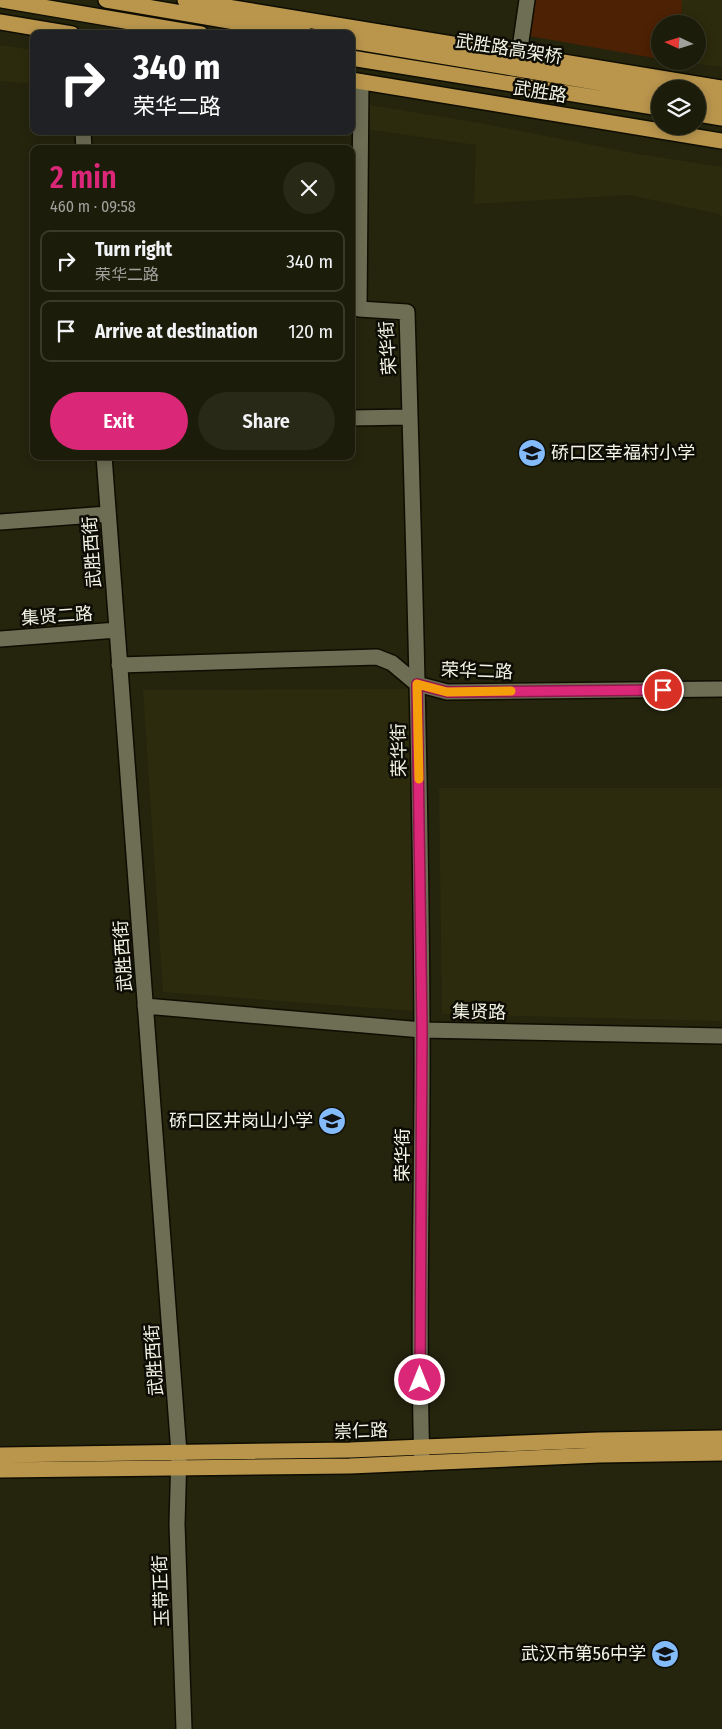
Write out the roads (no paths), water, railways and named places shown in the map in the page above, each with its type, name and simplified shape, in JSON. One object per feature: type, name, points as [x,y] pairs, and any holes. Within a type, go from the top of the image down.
[{"type":"main road","points":[[2,0],[177,30]]},
{"type":"main road","points":[[106,0],[282,30]]},
{"type":"main road","name":"武胜路","points":[[185,0],[722,88]]},
{"type":"main road","points":[[0,22],[48,30]]},
{"type":"main road","name":"武胜路高架桥","points":[[355,42],[651,91]]},
{"type":"main road","name":"武胜路高架桥","points":[[355,59],[651,107]]},
{"type":"main road","name":"武胜路","points":[[356,81],[722,141]]},
{"type":"main road","points":[[706,100],[722,103]]},
{"type":"main road","points":[[706,115],[722,118]]},
{"type":"main road","name":"崇仁路","points":[[422,1455],[598,1440],[722,1438]]},
{"type":"main road","name":"崇仁路","points":[[0,1470],[350,1450],[422,1455],[722,1453]]},
{"type":"main road","name":"崇仁路","points":[[0,1455],[180,1460]]},
{"type":"street","points":[[519,55],[526,0]]},
{"type":"street","name":"荣华街","points":[[356,81],[355,309],[407,312],[417,684],[422,1030],[420,1354],[422,1455]]},
{"type":"street","points":[[355,418],[410,417]]},
{"type":"street","name":"武胜西街","points":[[104,460],[180,1460]]},
{"type":"street","points":[[0,522],[108,514]]},
{"type":"street","name":"集贤二路","points":[[0,639],[117,630]]},
{"type":"street","name":"荣华二路","points":[[120,664],[377,657],[392,663],[417,684],[447,692],[722,689]]},
{"type":"street","name":"集贤路","points":[[145,1006],[422,1030],[722,1036]]},
{"type":"street","name":"玉带正街","points":[[180,1460],[177,1524],[184,1729]]},
{"type":"place","name":"硚口区幸福村小学","points":[[532,453]]},
{"type":"place","name":"硚口区井岗山小学","points":[[332,1121]]},
{"type":"place","name":"武汉市第56中学","points":[[665,1654]]}]
